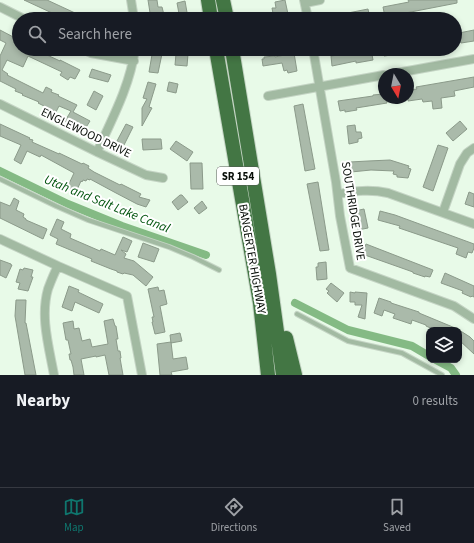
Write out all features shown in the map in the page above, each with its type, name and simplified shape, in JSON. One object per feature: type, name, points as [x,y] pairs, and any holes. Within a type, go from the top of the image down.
[{"type":"highway","points":[[208,0],[210,12]]},
{"type":"highway","points":[[223,0],[226,12]]},
{"type":"highway","name":"BANGERTER HIGHWAY","points":[[217,56],[260,303],[268,375]]},
{"type":"highway","name":"BANGERTER HIGHWAY","points":[[233,56],[269,274],[283,375]]},
{"type":"highway","points":[[269,274],[295,375]]},
{"type":"highway","points":[[259,375],[260,303]]},
{"type":"street","points":[[131,0],[133,12]]},
{"type":"street","points":[[307,12],[305,1],[320,0]]},
{"type":"street","points":[[0,7],[12,13]]},
{"type":"street","points":[[107,56],[134,61]]},
{"type":"street","points":[[97,152],[124,93],[134,56]]},
{"type":"street","name":"SOUTHRIDGE DRIVE","points":[[314,56],[350,268],[454,306],[474,319]]},
{"type":"street","points":[[414,70],[474,59]]},
{"type":"street","points":[[268,96],[378,76]]},
{"type":"street","name":"ENGLEWOOD DRIVE","points":[[0,104],[146,175],[163,178]]},
{"type":"street","points":[[443,212],[460,164],[467,153],[474,148]]},
{"type":"street","points":[[338,194],[364,190],[388,193],[474,224]]},
{"type":"street","points":[[0,239],[127,296],[142,375]]},
{"type":"street","points":[[54,375],[45,320],[45,305],[48,290],[58,266]]},
{"type":"lane","points":[[0,179],[88,220],[169,247],[219,270]]},
{"type":"lane","points":[[297,314],[348,341],[402,353],[442,375]]},
{"type":"building","points":[[24,0],[47,0],[73,12],[50,12]]},
{"type":"building","points":[[148,0],[157,0],[158,7],[162,7],[163,12],[150,12]]},
{"type":"building","points":[[285,0],[288,12],[273,12],[272,8],[276,8],[275,2]]},
{"type":"building","points":[[408,0],[457,0],[457,3],[411,12],[384,12],[383,7],[409,2]]},
{"type":"building","points":[[185,1],[187,12],[179,12],[177,3]]},
{"type":"building","points":[[368,9],[369,12],[353,12]]},
{"type":"building","points":[[0,30],[12,36],[12,56],[28,56],[23,67],[7,60],[2,70],[8,74],[7,75],[43,93],[46,87],[52,90],[51,92],[77,105],[73,112],[90,121],[85,129],[65,121],[71,111],[59,106],[56,112],[38,103],[39,102],[22,95],[23,94],[15,91],[16,89],[0,81],[0,56],[6,43],[0,40]]},
{"type":"building","points":[[474,30],[474,41],[462,43],[462,32]]},
{"type":"building","points":[[28,56],[49,56],[80,70],[75,79],[70,77],[68,80],[60,75],[62,72]]},
{"type":"building","points":[[152,56],[162,56],[158,73],[149,72]]},
{"type":"building","points":[[176,56],[188,56],[187,66],[175,65]]},
{"type":"building","points":[[294,56],[297,71],[288,73],[287,70],[284,71],[282,63],[263,66],[262,59],[264,59],[264,57]]},
{"type":"building","points":[[331,56],[372,56],[373,60],[356,63],[356,61],[332,66]]},
{"type":"building","points":[[92,69],[111,75],[108,82],[89,77]]},
{"type":"building","points":[[474,77],[474,87],[454,91],[455,96],[441,98],[442,108],[433,109],[432,101],[423,102],[422,99],[414,100],[414,89],[417,89],[416,87]]},
{"type":"building","points":[[148,82],[156,84],[149,107],[152,108],[142,126],[142,108],[147,99],[143,98]]},
{"type":"building","points":[[169,82],[178,84],[176,93],[167,91]]},
{"type":"building","points":[[94,91],[103,96],[96,110],[87,105]]},
{"type":"building","points":[[378,95],[378,104],[381,104],[356,108],[357,110],[345,112],[345,110],[340,111],[338,101]]},
{"type":"building","points":[[303,104],[315,169],[305,171],[294,106]]},
{"type":"building","points":[[460,121],[467,129],[453,141],[446,133]]},
{"type":"building","points":[[0,124],[30,138],[29,139],[33,140],[32,142],[89,166],[88,168],[94,172],[141,194],[139,197],[150,200],[146,207],[137,204],[90,179],[81,181],[76,192],[67,188],[74,173],[41,155],[40,157],[27,151],[21,164],[14,160],[21,145],[0,136]]},
{"type":"building","points":[[126,124],[133,127],[124,145],[117,141]]},
{"type":"building","points":[[355,125],[356,132],[361,132],[362,138],[358,139],[358,142],[349,144],[347,126]]},
{"type":"building","points":[[142,139],[161,139],[162,149],[143,150]]},
{"type":"building","points":[[176,141],[193,152],[187,161],[170,149]]},
{"type":"building","points":[[438,145],[448,148],[433,191],[423,187]]},
{"type":"building","points":[[390,160],[409,166],[408,168],[411,169],[408,178],[397,177],[397,175],[393,174],[394,171],[371,170],[351,172],[350,162]]},
{"type":"building","points":[[190,163],[202,163],[203,189],[191,189]]},
{"type":"building","points":[[318,182],[329,250],[320,251],[307,184]]},
{"type":"building","points":[[469,192],[474,194],[474,207],[465,204]]},
{"type":"building","points":[[182,195],[188,202],[178,210],[172,202]]},
{"type":"building","points":[[14,198],[19,201],[16,210],[24,214],[23,217],[26,220],[47,229],[43,239],[0,218],[0,202],[10,206]]},
{"type":"building","points":[[202,201],[207,208],[199,214],[194,208]]},
{"type":"building","points":[[364,209],[368,228],[358,230],[355,211]]},
{"type":"building","points":[[380,211],[474,244],[472,253],[468,252],[466,258],[456,254],[458,248],[399,228],[400,226],[378,220]]},
{"type":"building","points":[[57,219],[64,222],[61,229],[71,234],[70,238],[100,251],[101,249],[115,255],[123,237],[132,241],[127,252],[121,250],[126,254],[124,258],[134,261],[153,277],[146,286],[133,275],[117,272],[91,261],[92,259],[56,244],[58,239],[50,235]]},
{"type":"building","points":[[143,243],[159,249],[154,262],[138,257]]},
{"type":"building","points":[[366,244],[433,270],[430,277],[413,273],[362,254]]},
{"type":"building","points":[[0,260],[12,265],[6,278],[0,275]]},
{"type":"building","points":[[326,262],[327,279],[317,280],[316,267],[318,267],[318,263]]},
{"type":"building","points":[[24,268],[33,270],[31,277],[33,277],[28,291],[18,289],[20,283],[16,282],[20,269],[23,270]]},
{"type":"building","points":[[445,273],[474,286],[474,297],[462,293],[463,291],[441,283]]},
{"type":"building","points":[[331,283],[344,293],[337,302],[327,293],[329,291],[326,289]]},
{"type":"building","points":[[69,286],[103,304],[99,313],[75,302],[72,311],[62,307]]},
{"type":"building","points":[[158,287],[159,291],[164,290],[167,304],[160,306],[165,332],[155,334],[152,322],[152,317],[154,317],[148,289]]},
{"type":"building","points":[[350,292],[367,293],[365,319],[358,317],[362,305],[355,305],[355,302],[350,302]]},
{"type":"building","points":[[379,298],[419,312],[453,327],[428,327],[412,320],[411,324],[393,318],[395,314],[384,310],[382,316],[374,313]]},
{"type":"building","points":[[16,300],[26,300],[25,323],[36,375],[25,375],[15,316]]},
{"type":"building","points":[[113,319],[116,326],[118,339],[116,339],[118,351],[120,351],[123,375],[109,375],[105,355],[81,359],[84,375],[74,375],[69,354],[71,354],[68,340],[66,340],[63,323],[73,321],[74,329],[79,328],[82,341],[90,339],[92,347],[108,344],[104,321]]},
{"type":"building","points":[[462,332],[474,341],[474,354],[462,343]]},
{"type":"building","points":[[180,333],[182,341],[171,343],[170,335]]},
{"type":"building","points":[[171,342],[173,359],[186,357],[188,369],[171,372],[172,375],[160,375],[157,344]]},
{"type":"waterway","name":"Utah and Salt Lake Canal","points":[[0,171],[68,204],[122,226],[206,255]]},
{"type":"waterway","name":"Utah and Salt Lake Canal","points":[[295,303],[348,330],[412,346],[426,354]]},
{"type":"waterway","name":"Utah and Salt Lake Canal","points":[[442,363],[451,368],[456,375]]}]
